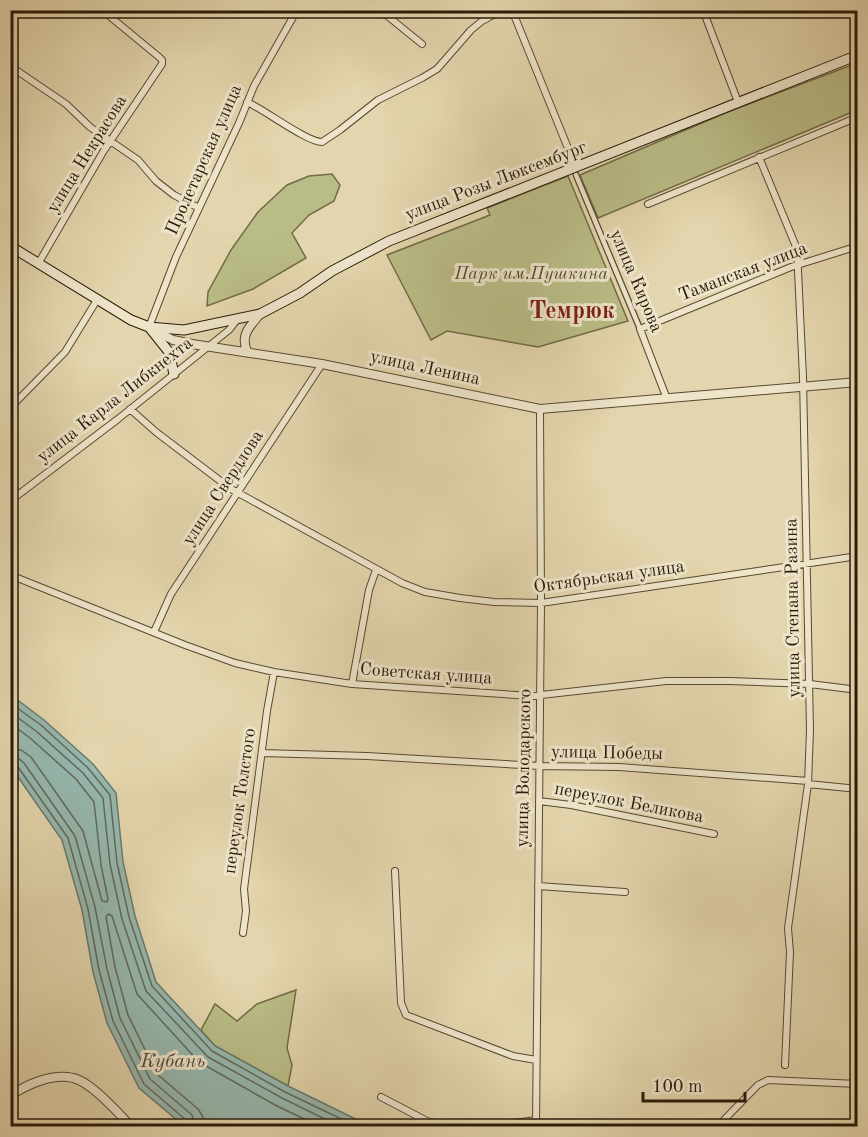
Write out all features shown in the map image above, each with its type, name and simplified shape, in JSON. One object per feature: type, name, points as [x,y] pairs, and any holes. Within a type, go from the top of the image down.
[{"type":"main road","name":"улица Розы Люксембург","points":[[149,327],[184,330],[236,321],[260,314],[300,293],[341,266],[389,241],[576,171],[738,102],[858,55]]},
{"type":"main road","name":"улица Ленина","points":[[10,246],[97,300],[149,327]]},
{"type":"main road","points":[[149,327],[169,352],[174,374]]},
{"type":"street","name":"улица Некрасова","points":[[38,264],[98,161],[162,64],[162,60],[102,10]]},
{"type":"street","name":"Пролетарская улица","points":[[149,327],[176,257],[254,86],[297,10]]},
{"type":"street","points":[[380,10],[422,44]]},
{"type":"street","points":[[247,102],[262,109],[310,141],[322,142],[378,100],[437,69],[471,30],[502,10]]},
{"type":"street","name":"улица Кирова","points":[[512,10],[667,399]]},
{"type":"street","points":[[703,10],[738,102]]},
{"type":"street","points":[[10,66],[66,104],[90,127],[138,160],[156,181],[174,195],[199,208]]},
{"type":"street","points":[[648,204],[858,117]]},
{"type":"street","name":"улица Степана Разина","points":[[759,157],[797,249],[803,387],[810,684],[808,783],[788,928],[790,952],[785,1065]]},
{"type":"street","name":"Таманская улица","points":[[640,329],[798,264],[858,246]]},
{"type":"street","points":[[10,408],[65,352],[97,300]]},
{"type":"street","points":[[247,351],[244,337],[260,314]]},
{"type":"street","name":"улица Карла Либкнехта","points":[[10,501],[130,410],[229,330],[236,321]]},
{"type":"street","name":"улица Ленина","points":[[149,327],[173,340],[322,364],[540,409],[858,382]]},
{"type":"street","name":"улица Свердлова","points":[[154,632],[171,594],[322,364]]},
{"type":"street","name":"улица Володарского","points":[[536,1123],[541,603],[540,409]]},
{"type":"street","name":"Октябрьская улица","points":[[130,410],[238,493],[376,570],[425,592],[494,602],[541,603],[858,556]]},
{"type":"street","points":[[352,684],[369,590],[376,570]]},
{"type":"street","name":"Советская улица","points":[[10,575],[236,663],[274,672],[352,684],[540,695],[666,681],[810,684],[858,690]]},
{"type":"street","name":"переулок Толстого","points":[[243,933],[246,911],[244,890],[274,672]]},
{"type":"street","name":"улица Победы","points":[[262,753],[669,770],[858,789]]},
{"type":"street","name":"переулок Беликова","points":[[539,801],[571,805],[714,834]]},
{"type":"street","points":[[395,871],[401,1003],[406,1015],[513,1056],[536,1060]]},
{"type":"street","points":[[538,886],[625,892]]},
{"type":"street","points":[[10,1096],[31,1085],[53,1079],[75,1078],[95,1091],[131,1126]]},
{"type":"street","points":[[718,1126],[758,1085],[768,1080],[858,1084]]},
{"type":"street","points":[[381,1097],[426,1121],[446,1126]]},
{"type":"street","points":[[492,1126],[536,1123]]},
{"type":"green space","points":[[857,63],[857,110],[598,218],[580,175],[730,111]]},
{"type":"green space","points":[[332,174],[340,185],[334,201],[309,215],[292,233],[306,258],[253,289],[207,306],[208,292],[231,250],[258,212],[287,185],[309,176]]},
{"type":"green space","name":"Парк им.Пушкина","points":[[568,176],[628,321],[538,347],[447,331],[431,340],[387,255],[490,215],[487,208]]},
{"type":"green space","points":[[296,990],[287,1048],[292,1065],[288,1086],[215,1046],[201,1030],[215,1004],[237,1021],[257,1004]]},
{"type":"water","name":"Кубань","points":[[11,695],[44,720],[93,764],[116,793],[123,862],[135,916],[156,982],[215,1046],[288,1086],[370,1126],[184,1126],[139,1088],[107,1023],[93,972],[82,910],[62,840],[11,767]]},
{"type":"railway","points":[[10,1120],[15,1126]]},
{"type":"district","name":"Темрюк","points":[[572,312]]}]
